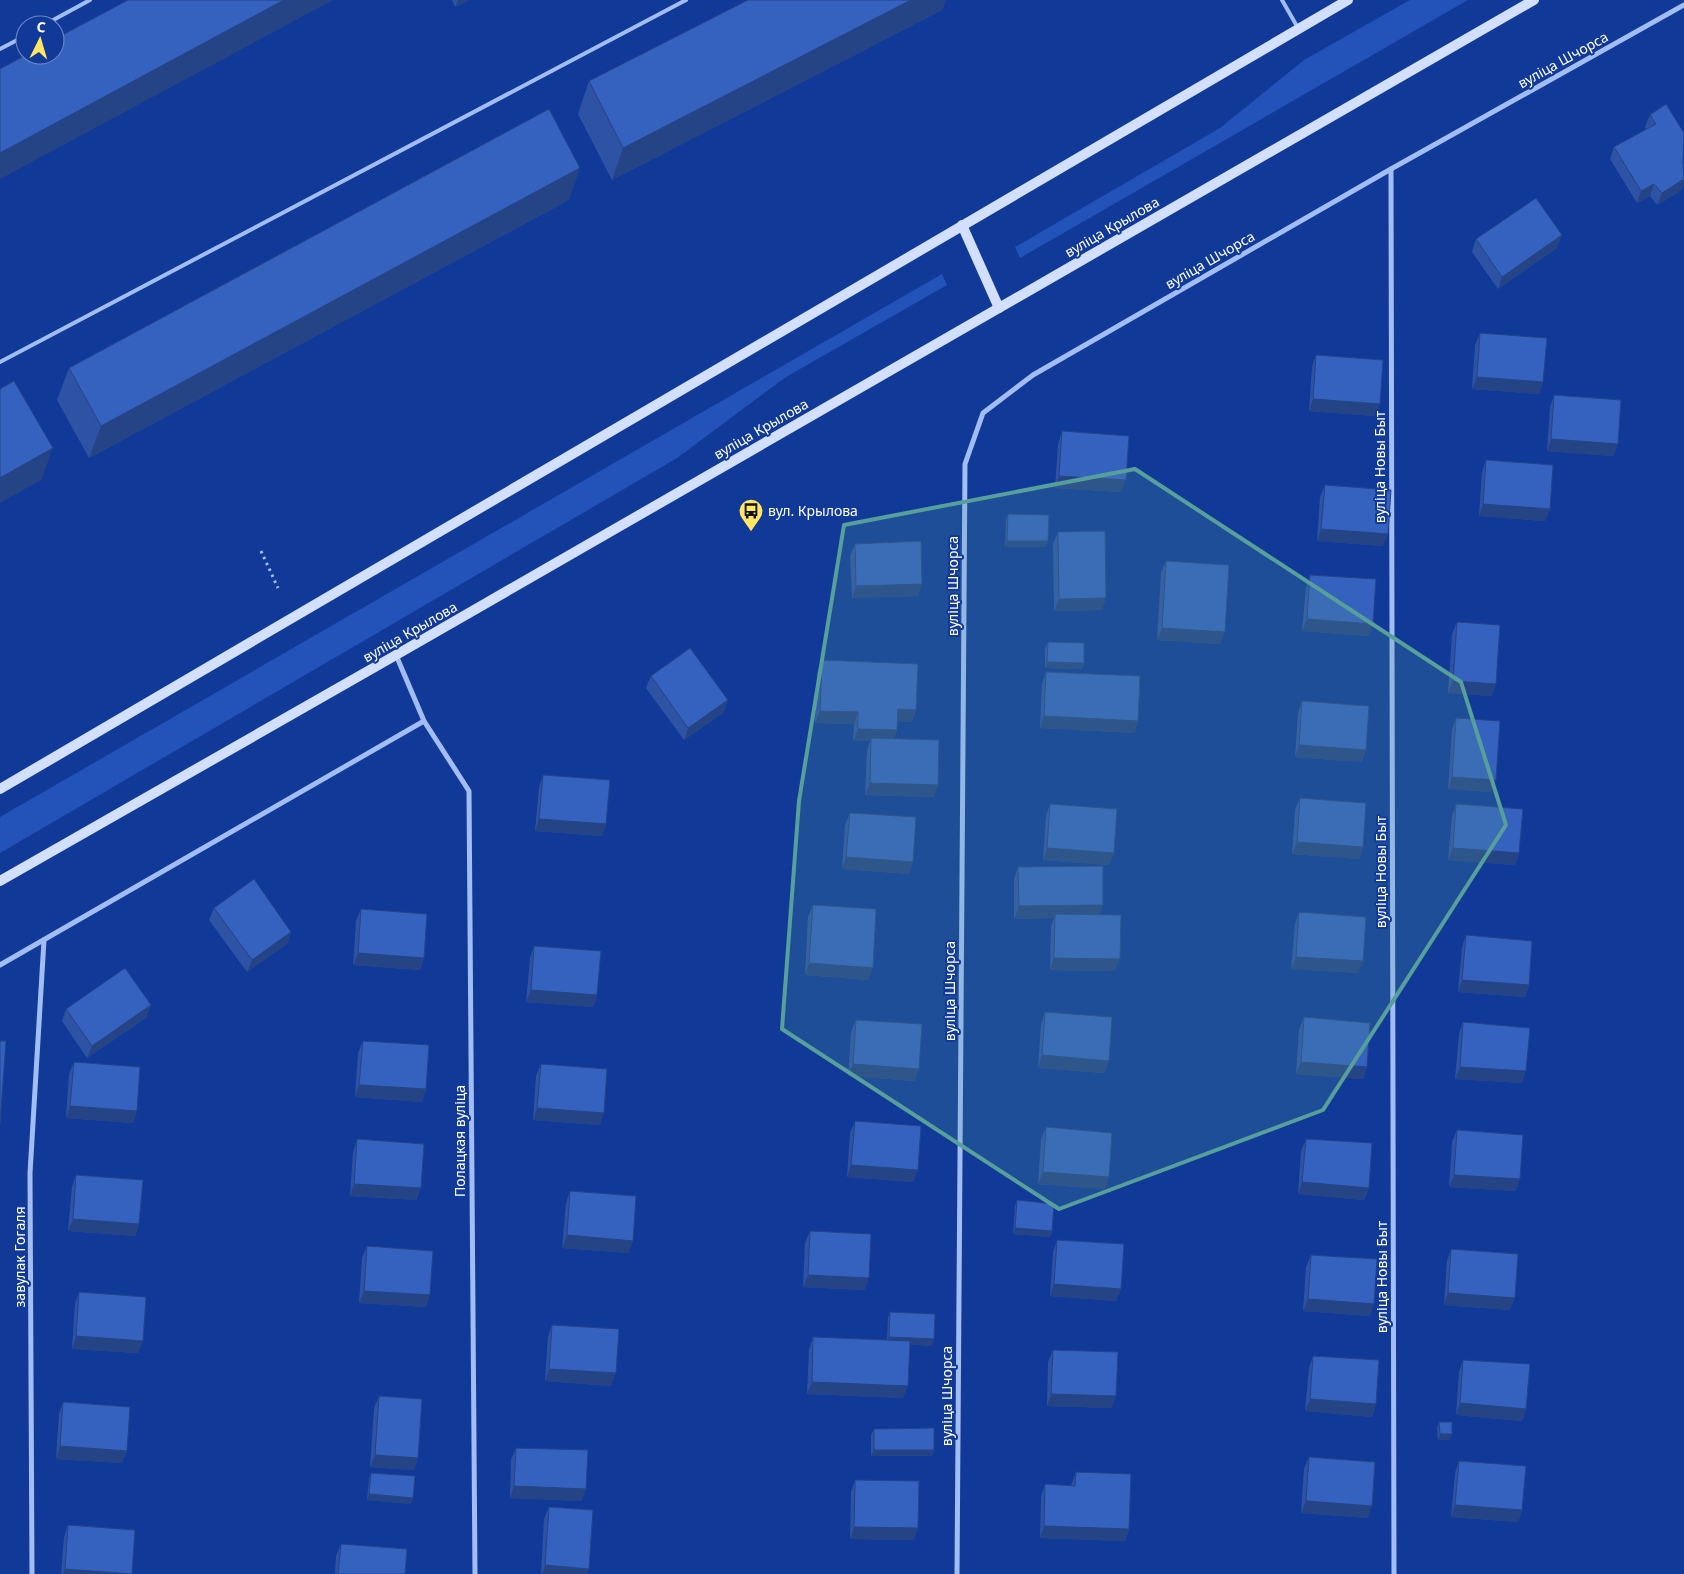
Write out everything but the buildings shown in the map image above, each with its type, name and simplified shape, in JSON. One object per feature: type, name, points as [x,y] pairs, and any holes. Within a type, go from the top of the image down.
[{"type":"main road","points":[[0,789],[1348,0]]},
{"type":"main road","name":"вуліца Крылова","points":[[0,881],[396,656],[1534,0]]},
{"type":"main road","points":[[962,225],[999,308]]},
{"type":"street","name":"вуліца Шчорса","points":[[957,1574],[966,464],[982,414],[1033,374],[1391,169],[1684,5]]},
{"type":"street","name":"вуліца Новы Быт","points":[[1391,169],[1394,1574]]},
{"type":"street","name":"Полацкая вуліца","points":[[396,656],[424,721],[469,791],[475,1574]]},
{"type":"street","points":[[0,965],[424,721]]},
{"type":"street","name":"завулак Гогаля","points":[[32,1574],[30,1173],[44,940]]},
{"type":"lane","points":[[62,15],[90,0]]},
{"type":"lane","points":[[1282,0],[1298,28]]},
{"type":"lane","points":[[0,362],[683,1]]},
{"type":"lane","points":[[0,49],[15,41]]},
{"type":"path","points":[[261,552],[278,588]]},
{"type":"highlighted area","points":[[1135,469],[1461,682],[1506,825],[1323,1110],[1059,1209],[782,1029],[799,801],[844,525]]},
{"type":"shaded area","points":[[1410,0],[1468,0],[1020,258],[1015,247],[1220,128],[1304,60]]},
{"type":"shaded area","points":[[942,274],[947,285],[786,377],[677,458],[0,853],[0,817]]},
{"type":"place","name":"вул. Крылова","points":[[751,532]]}]
